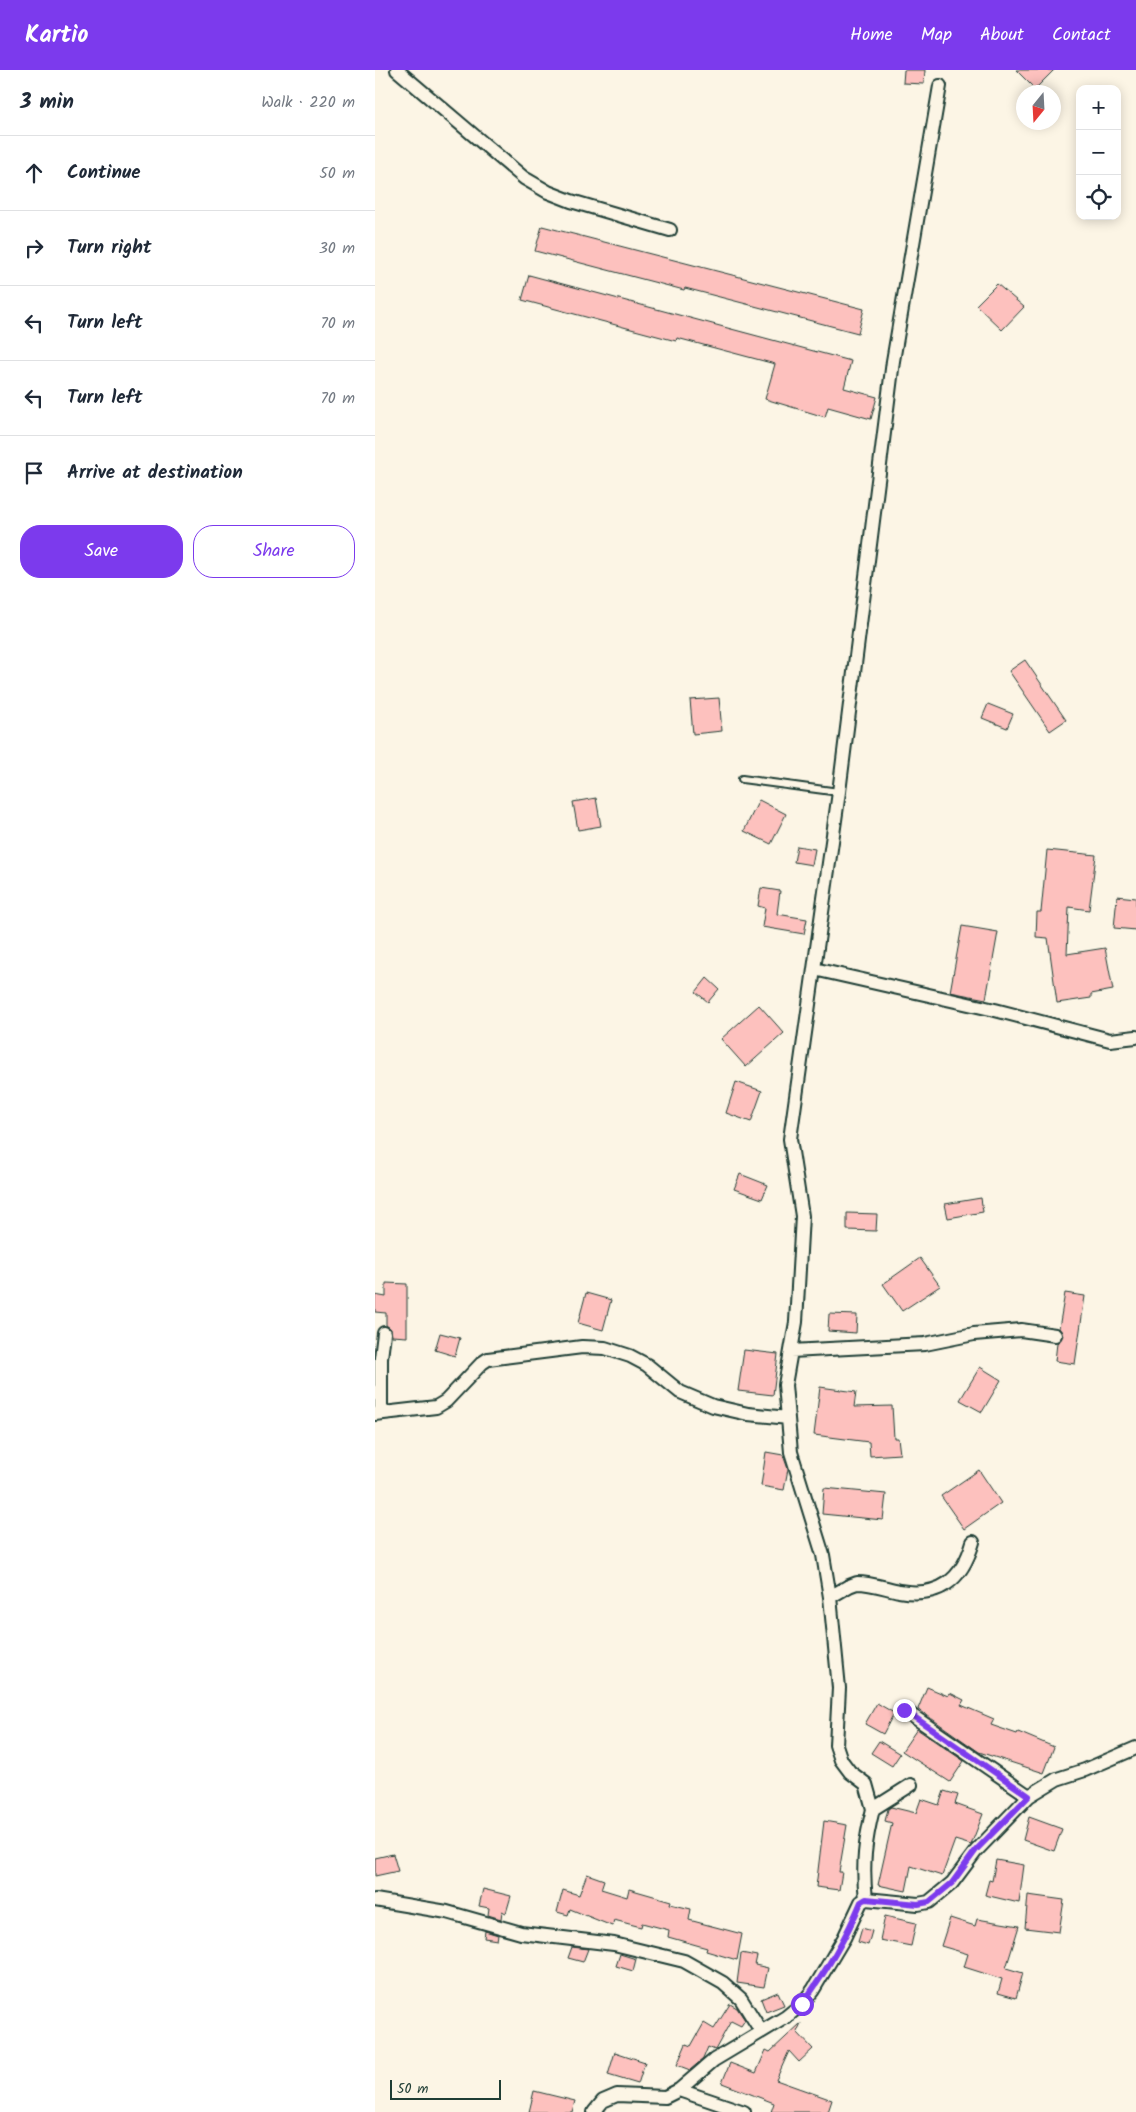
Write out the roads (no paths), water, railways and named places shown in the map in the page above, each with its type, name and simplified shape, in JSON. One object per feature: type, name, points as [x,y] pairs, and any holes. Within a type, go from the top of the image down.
[{"type":"street","points":[[397,70],[524,178],[547,192],[670,230]]},
{"type":"street","points":[[866,1899],[863,1871],[867,1834],[873,1808],[866,1784],[841,1760],[836,1745],[839,1688],[830,1597],[823,1555],[791,1452],[785,1385],[796,1322],[802,1216],[790,1139],[839,792],[893,361],[940,86]]},
{"type":"street","points":[[815,969],[995,1010],[1110,1040],[1136,1037]]},
{"type":"street","points":[[791,1351],[925,1344],[974,1334],[1021,1330],[1055,1335]]},
{"type":"street","points":[[384,1333],[378,1414],[436,1407],[446,1401],[488,1359],[582,1347],[605,1348],[630,1356],[647,1365],[680,1392],[713,1406],[748,1414],[788,1418]]},
{"type":"street","points":[[830,1597],[857,1583],[912,1592],[935,1590],[945,1586],[961,1571],[968,1560],[973,1542]]},
{"type":"street","points":[[904,1710],[1029,1796]]},
{"type":"street","points":[[594,2112],[603,2101],[617,2095],[657,2098],[665,2097],[679,2090],[714,2060],[786,2017],[802,2004],[813,1990],[844,1938],[861,1902],[866,1899],[918,1904],[929,1902],[952,1883],[976,1850],[1029,1796],[1057,1779],[1085,1770],[1136,1748]]},
{"type":"street","points":[[873,1808],[911,1785]]},
{"type":"street","points":[[375,1900],[447,1912],[521,1932],[614,1944],[684,1961],[723,1982],[741,1999],[761,2031]]},
{"type":"street","points":[[679,2090],[744,2112]]},
{"type":"lane","points":[[742,779],[839,792]]}]
